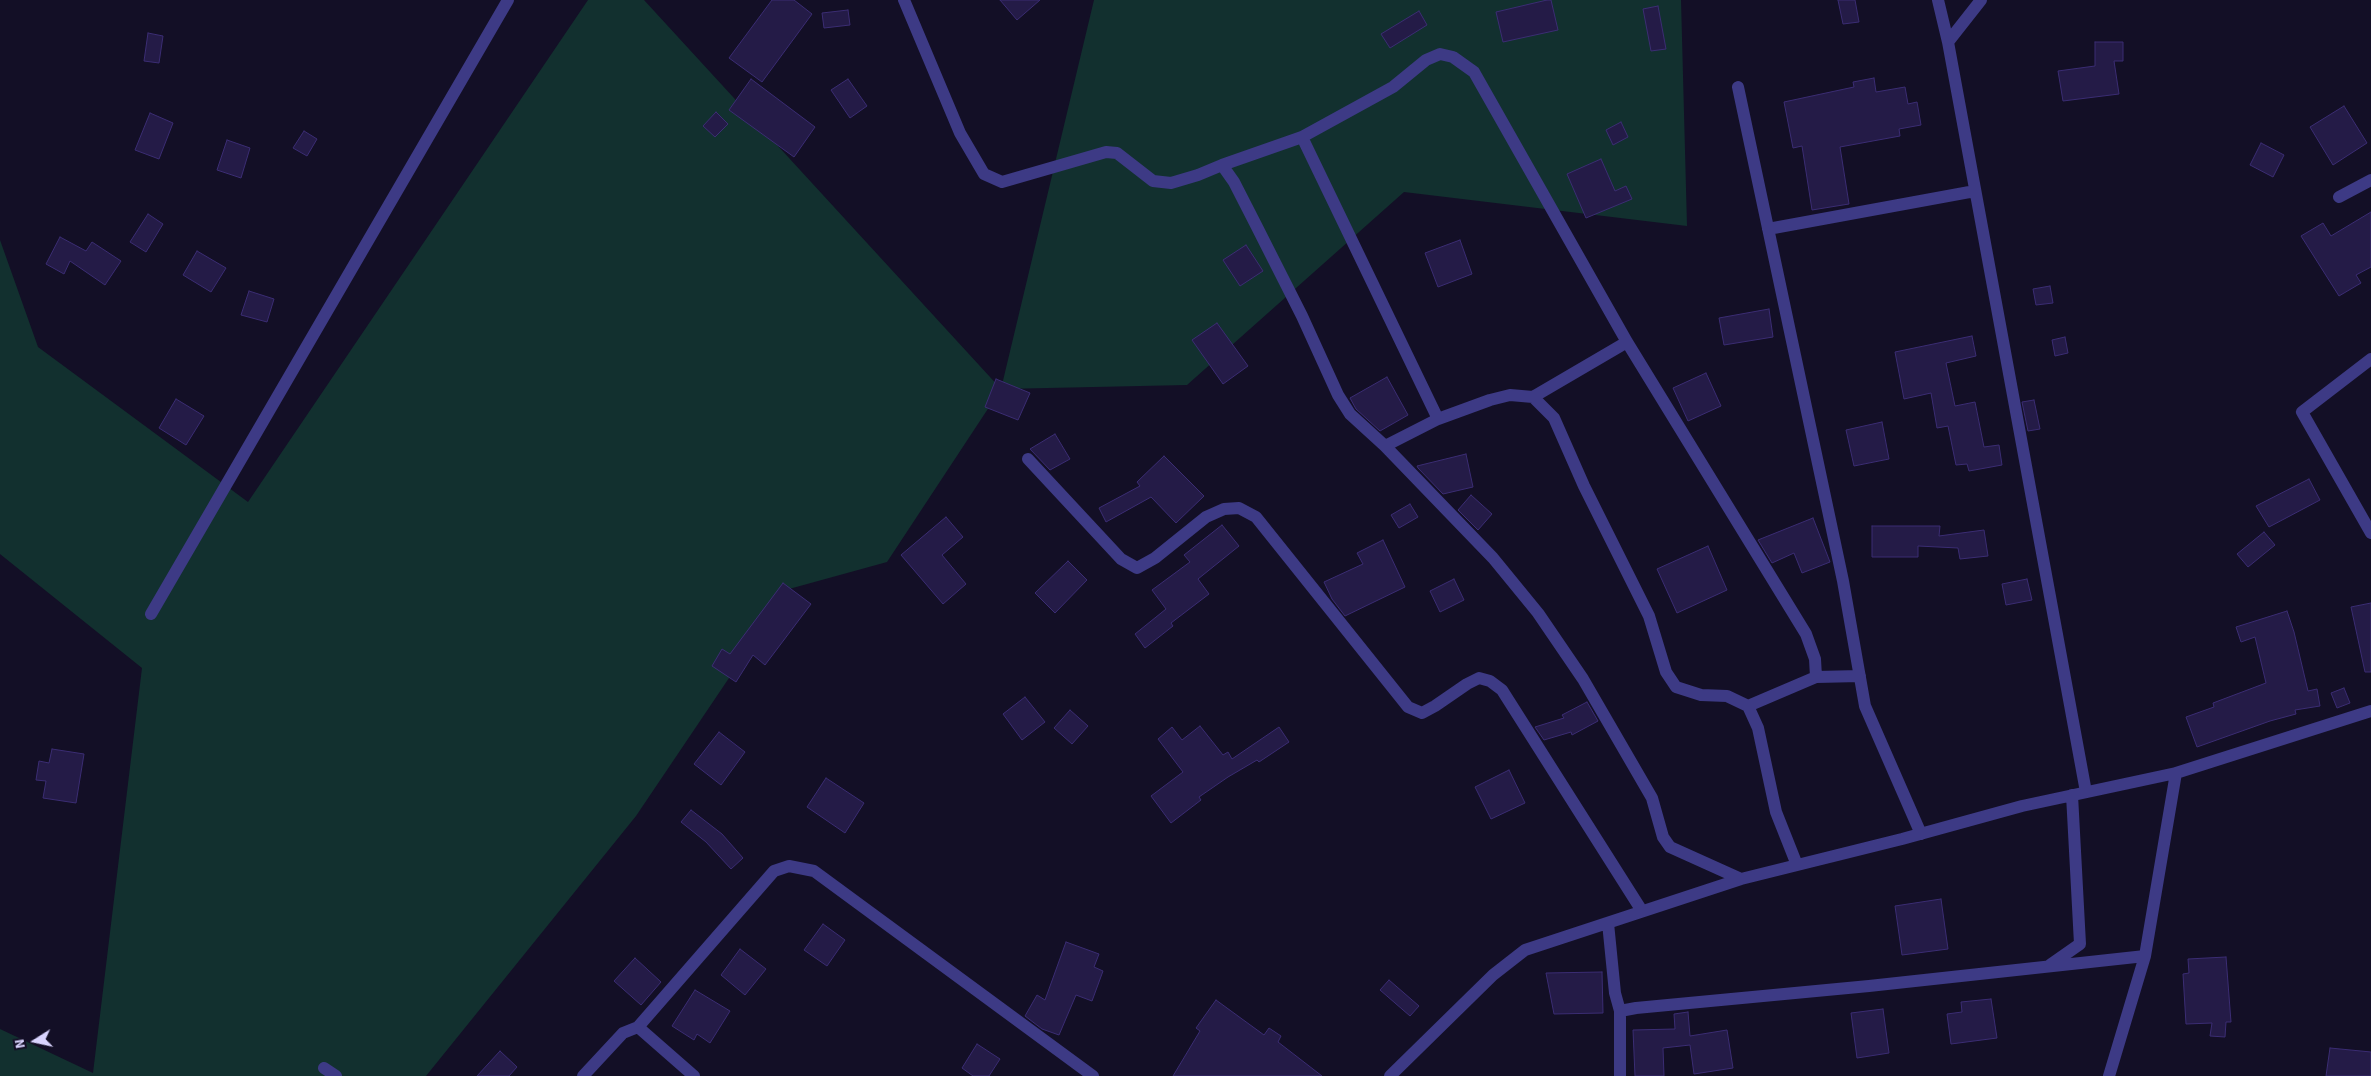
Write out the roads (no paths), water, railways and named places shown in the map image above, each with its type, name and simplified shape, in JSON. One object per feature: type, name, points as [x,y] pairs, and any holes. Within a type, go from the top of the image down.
[{"type":"street","points":[[151,614],[508,0]]},
{"type":"street","points":[[904,0],[960,134],[984,174],[1002,182],[1106,152],[1117,153],[1153,181],[1171,183],[1198,176],[1222,165],[1302,137],[1394,87],[1426,60],[1440,54],[1453,57],[1474,72],[1627,342],[1806,634],[1816,659],[1816,676]]},
{"type":"street","points":[[1938,0],[1948,42],[1976,190],[2086,792]]},
{"type":"street","points":[[1948,42],[1981,0]]},
{"type":"street","points":[[1738,87],[1843,581],[1865,706],[1921,834]]},
{"type":"street","points":[[1302,137],[1438,419]]},
{"type":"street","points":[[1222,165],[1234,182],[1302,316],[1338,395],[1350,414],[1385,446],[1493,558],[1538,613],[1583,679],[1652,798],[1663,837],[1670,847],[1741,879]]},
{"type":"street","points":[[2339,197],[2371,180]]},
{"type":"street","points":[[1768,230],[1976,190]]},
{"type":"street","points":[[1385,446],[1438,419],[1510,395],[1534,396],[1627,342]]},
{"type":"street","points":[[2371,359],[2302,412],[2371,532]]},
{"type":"street","points":[[1534,396],[1554,418],[1584,486],[1648,616],[1666,672],[1676,687],[1701,695],[1727,696],[1748,706],[1758,728],[1776,812],[1796,865]]},
{"type":"street","points":[[1028,459],[1121,559],[1137,568],[1155,558],[1206,517],[1224,509],[1239,508],[1256,517],[1408,707],[1422,713],[1479,678],[1490,681],[1502,690],[1642,911]]},
{"type":"street","points":[[1748,706],[1816,676],[1860,676]]},
{"type":"street","points":[[1390,1076],[1493,975],[1526,950],[1741,879],[1921,834],[2022,806],[2176,773],[2371,711]]},
{"type":"street","points":[[2109,1076],[2145,956],[2176,773]]},
{"type":"street","points":[[2048,966],[2080,944],[2072,795]]},
{"type":"street","points":[[583,1076],[623,1033],[638,1027],[774,871],[789,866],[814,871],[1093,1076]]},
{"type":"street","points":[[1608,922],[1615,992],[1620,1011],[1620,1076]]},
{"type":"street","points":[[1620,1011],[2145,956]]},
{"type":"street","points":[[638,1027],[694,1076]]},
{"type":"street","points":[[324,1068],[336,1076]]}]
